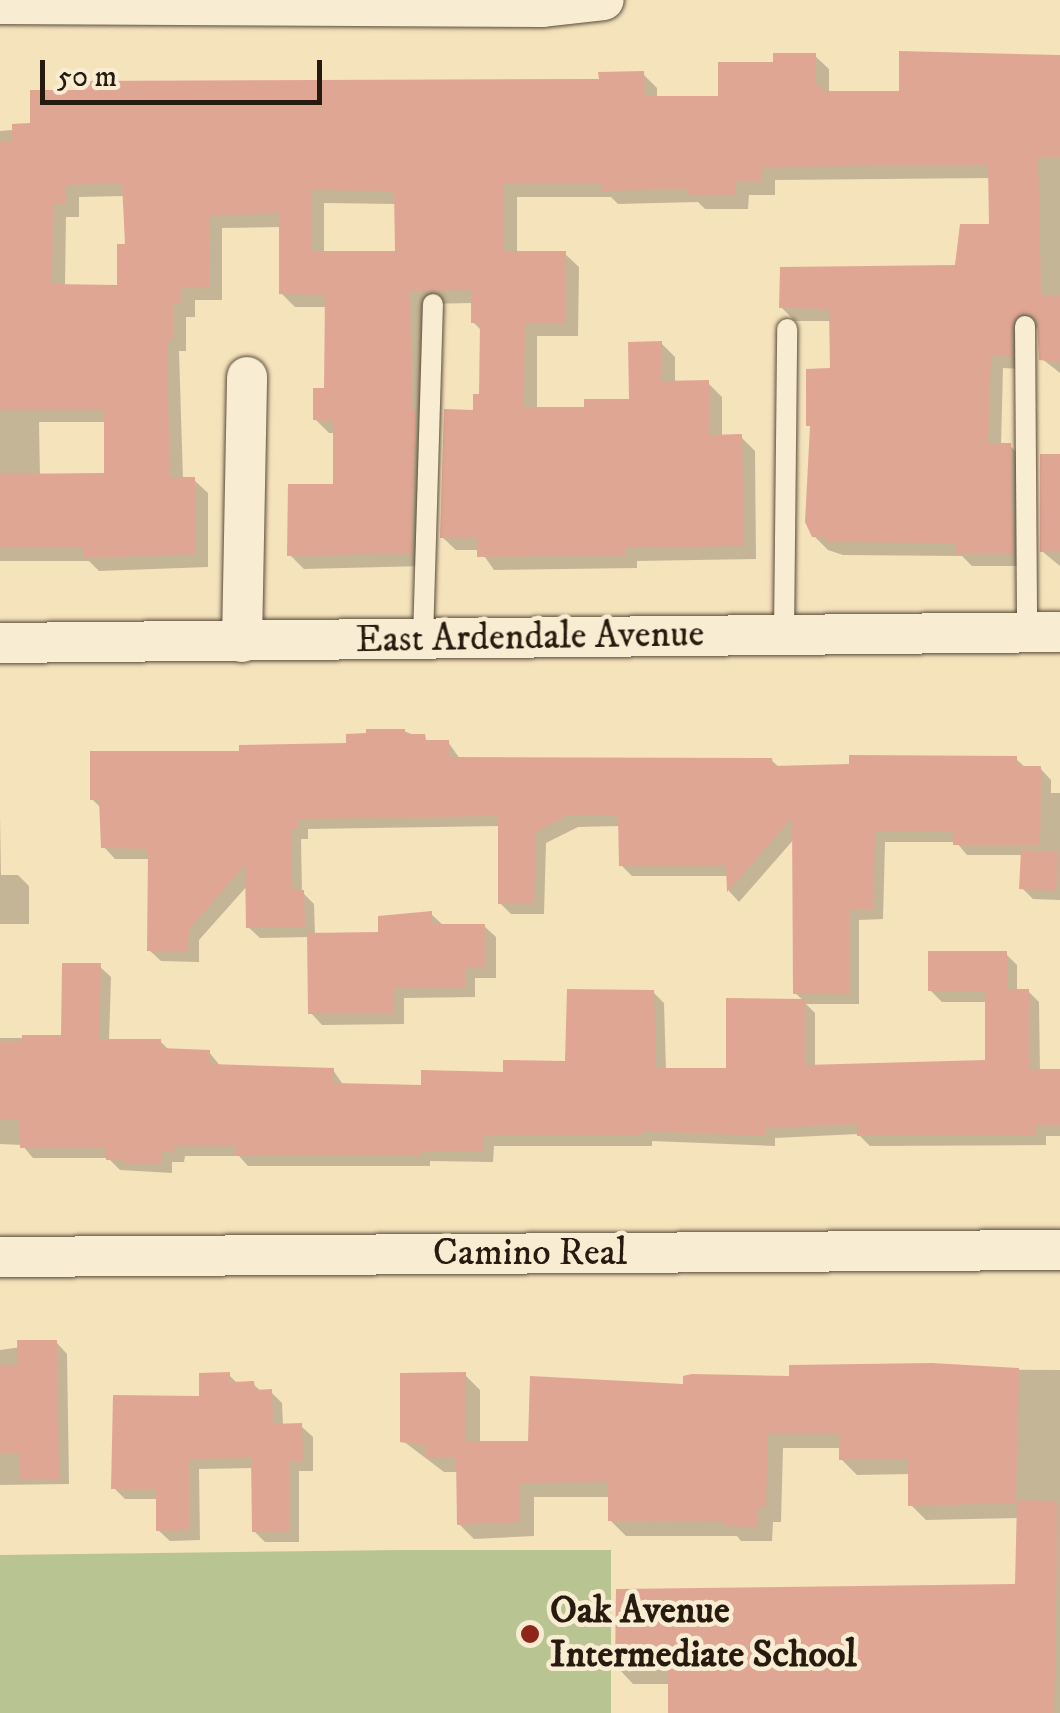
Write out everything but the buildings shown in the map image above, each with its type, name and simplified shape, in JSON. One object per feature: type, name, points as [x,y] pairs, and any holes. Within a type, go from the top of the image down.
[{"type":"street","points":[[0,4],[543,7],[604,0]]},
{"type":"street","points":[[242,642],[247,377]]},
{"type":"street","name":"East Ardendale Avenue","points":[[0,643],[1043,633]]},
{"type":"street","name":"Camino Real","points":[[0,1257],[1060,1250]]},
{"type":"lane","points":[[423,640],[433,304]]},
{"type":"lane","points":[[1025,326],[1043,633]]},
{"type":"lane","points":[[784,636],[787,329]]},
{"type":"green space","points":[[611,1550],[611,1713],[0,1713],[0,1555]]},
{"type":"place","name":"Oak Avenue Intermediate School","points":[[530,1634]]}]
